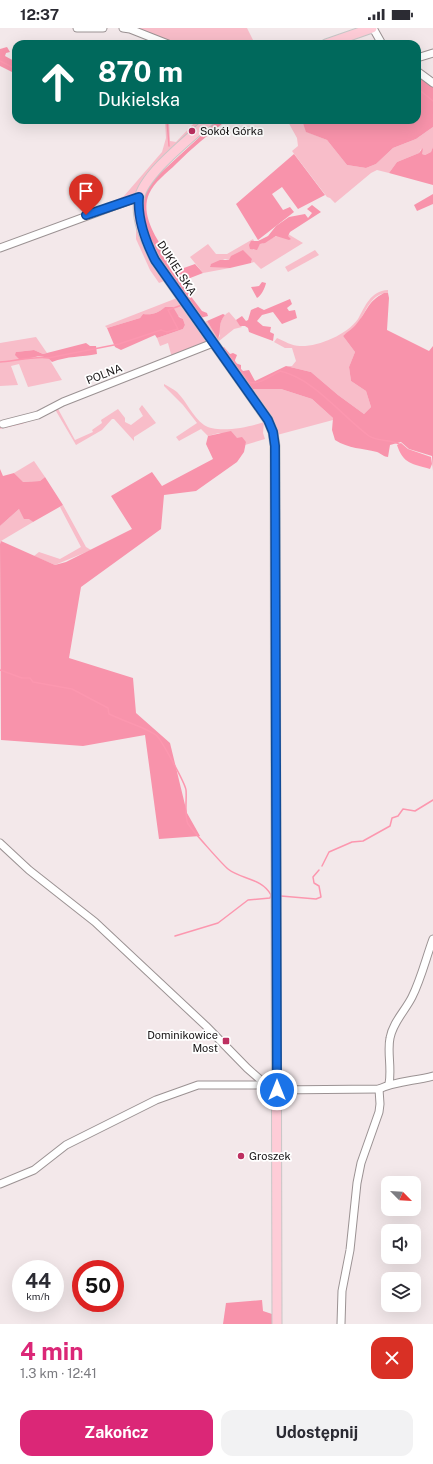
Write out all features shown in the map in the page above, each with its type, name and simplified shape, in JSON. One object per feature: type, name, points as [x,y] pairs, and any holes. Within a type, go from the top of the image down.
[{"type":"main road","points":[[338,40],[373,28]]},
{"type":"main road","points":[[139,197],[151,176],[206,124]]},
{"type":"main road","name":"DUKIELSKA","points":[[139,197],[139,216],[148,246],[155,260],[268,420],[273,432],[276,462],[277,1090]]},
{"type":"main road","points":[[277,1090],[277,1324]]},
{"type":"street","points":[[77,28],[103,28]]},
{"type":"street","points":[[123,28],[157,40]]},
{"type":"street","points":[[373,28],[380,40]]},
{"type":"street","points":[[421,57],[433,53]]},
{"type":"street","points":[[421,74],[433,83]]},
{"type":"street","points":[[0,248],[139,197]]},
{"type":"street","name":"POLNA","points":[[3,424],[38,415],[62,402],[213,343]]},
{"type":"street","points":[[0,843],[29,870],[95,922],[272,1090],[379,1089],[389,1084],[433,1076]]},
{"type":"street","points":[[389,1084],[391,1073],[390,1038],[396,1022],[411,999],[419,982],[433,939]]},
{"type":"street","points":[[0,1184],[34,1170],[66,1145],[156,1100],[198,1085],[266,1085]]},
{"type":"street","points":[[341,1324],[342,1291],[350,1250],[357,1183],[361,1163],[379,1112],[379,1089]]},
{"type":"shaded area","points":[[135,28],[247,28],[253,40],[165,40]]},
{"type":"shaded area","points":[[7,47],[10,52],[6,53],[5,56],[12,60],[12,72],[0,66],[0,49]]},
{"type":"shaded area","points":[[421,78],[433,87],[433,127],[416,139],[393,148],[376,164],[366,168],[347,165],[327,140],[306,132],[303,124],[421,124]]},
{"type":"shaded area","points":[[165,124],[169,124],[170,141],[176,142],[193,124],[202,124],[135,195],[106,207],[105,205],[124,196],[162,152],[166,138]]},
{"type":"shaded area","points":[[214,124],[222,124],[194,147],[157,182],[149,194],[147,203],[147,213],[154,234],[172,260],[181,269],[195,264],[203,273],[180,282],[202,311],[207,313],[208,316],[200,318],[161,263],[146,231],[143,215],[144,200],[147,191],[155,178]]},
{"type":"shaded area","points":[[289,124],[304,124],[307,132],[327,140],[347,165],[366,168],[376,164],[393,148],[416,139],[433,127],[433,147],[431,152],[425,155],[422,154],[421,149],[419,153],[397,162],[389,173],[377,170],[371,173],[335,203],[327,197],[292,151],[298,146],[297,138]]},
{"type":"shaded area","points":[[433,147],[433,185],[389,173],[397,162],[419,153],[423,148],[422,154],[425,155],[431,152]]},
{"type":"shaded area","points":[[294,154],[325,195],[298,209],[282,187],[272,194],[283,210],[290,207],[294,212],[258,240],[236,204]]},
{"type":"shaded area","points":[[433,194],[433,204],[417,211],[414,205]]},
{"type":"shaded area","points":[[312,205],[321,212],[290,232],[288,236],[291,239],[289,240],[276,236],[265,243],[260,244],[257,250],[250,249],[249,245],[251,241],[258,241],[268,236],[276,226],[289,217],[305,214],[308,218],[312,213],[307,209]]},
{"type":"shaded area","points":[[136,208],[164,281],[159,283],[150,270],[136,239]]},
{"type":"shaded area","points":[[288,234],[303,243],[261,269],[254,262],[251,263],[252,259],[236,255],[229,260],[225,259],[210,266],[230,268],[203,273],[190,257],[208,244],[216,254],[227,254],[253,239],[254,241],[251,241],[253,250],[257,249],[260,244],[265,243],[277,236],[288,236]]},
{"type":"shaded area","points":[[243,250],[252,259],[251,263],[230,268],[210,267],[211,264],[220,260],[229,260],[231,256]]},
{"type":"shaded area","points":[[315,250],[319,255],[288,272],[285,267]]},
{"type":"shaded area","points":[[262,282],[266,283],[261,294],[257,298],[251,287],[259,286]]},
{"type":"shaded area","points":[[388,290],[388,293],[378,296],[371,302],[356,325],[343,336],[355,352],[349,367],[351,381],[366,391],[371,407],[364,414],[338,395],[311,372],[286,366],[292,366],[296,361],[292,348],[285,348],[274,342],[277,338],[297,346],[307,346],[331,339],[353,325],[372,296]]},
{"type":"shaded area","points":[[388,293],[389,298],[387,330],[429,351],[433,346],[433,471],[432,456],[409,449],[401,442],[390,445],[388,457],[377,452],[340,443],[335,440],[332,430],[333,418],[312,399],[281,389],[250,389],[221,347],[224,347],[230,354],[233,353],[237,355],[235,363],[241,365],[241,369],[243,371],[249,370],[255,381],[286,366],[311,372],[338,395],[364,414],[371,407],[366,391],[351,381],[349,367],[355,352],[343,336],[353,328],[371,303],[378,296]]},
{"type":"shaded area","points":[[177,298],[207,343],[172,358],[168,343],[160,346],[157,338],[183,329],[185,325],[183,319],[165,307],[155,313],[143,314],[140,318],[107,328],[105,326]]},
{"type":"shaded area","points":[[290,299],[292,304],[287,308],[289,311],[295,310],[297,318],[282,324],[273,312],[262,315],[257,321],[263,326],[271,327],[270,332],[274,334],[273,341],[249,332],[248,328],[245,326],[240,326],[236,320],[242,316],[246,321],[248,320],[251,310],[258,307],[264,310]]},
{"type":"shaded area","points":[[165,307],[173,307],[179,317],[183,319],[185,325],[183,329],[157,338],[155,335],[121,350],[115,347],[107,328],[140,318],[143,314],[155,313]]},
{"type":"shaded area","points":[[229,312],[242,327],[234,329],[219,341],[216,340],[203,323],[207,321],[218,338],[220,336],[219,329],[221,322],[224,316]]},
{"type":"shaded area","points":[[223,314],[225,315],[220,325],[218,339],[207,321]]},
{"type":"shaded area","points":[[36,337],[47,353],[43,354],[34,350],[16,352],[35,358],[40,356],[48,357],[62,380],[28,387],[19,364],[11,366],[18,385],[0,386],[0,343]]},
{"type":"shaded area","points":[[86,343],[90,346],[96,346],[97,354],[52,362],[48,358],[40,356],[20,360],[15,355],[16,352],[34,350],[43,354]]},
{"type":"shaded area","points":[[164,384],[177,392],[204,425],[217,429],[234,429],[264,422],[263,433],[265,439],[245,445],[246,442],[219,433],[208,436],[201,429],[179,441],[176,437],[197,423],[183,405],[164,386]]},
{"type":"shaded area","points":[[250,389],[281,389],[312,399],[333,418],[333,420],[277,435]]},
{"type":"shaded area","points":[[142,405],[156,423],[134,437],[134,441],[114,419],[112,419],[102,430],[76,445],[56,411],[22,424],[0,429],[0,424],[57,407],[75,440],[93,432],[92,430],[102,423],[101,420],[118,409],[125,418],[125,422],[131,425],[143,416],[139,409]]},
{"type":"shaded area","points":[[231,431],[237,438],[242,437],[246,442],[244,452],[237,462],[196,491],[164,495],[161,529],[81,587],[69,658],[133,678],[136,713],[170,743],[187,813],[200,836],[159,839],[145,735],[83,746],[1,740],[0,544],[1,541],[55,565],[66,562],[132,529],[111,496],[152,472],[162,486],[213,459],[206,444],[208,436]]},
{"type":"shaded area","points":[[401,443],[408,449],[431,457],[432,464],[430,469],[406,460],[399,451],[397,445]]},
{"type":"shaded area","points":[[34,461],[45,477],[40,481],[22,482],[14,473]]},
{"type":"shaded area","points":[[0,469],[3,476],[14,473],[23,482],[40,481],[45,477],[63,505],[33,522],[29,519],[24,519],[19,509],[0,526]]},
{"type":"shaded area","points":[[63,505],[86,547],[91,550],[55,565],[34,556],[39,552],[60,559],[81,547],[60,507]]},
{"type":"shaded area","points":[[19,509],[33,522],[1,541],[0,544],[0,526]]},
{"type":"shaded area","points":[[262,1300],[263,1311],[272,1314],[272,1324],[223,1324],[226,1303]]},
{"type":"waterway","points":[[0,61],[12,67]]},
{"type":"waterway","points":[[421,91],[433,101]]},
{"type":"waterway","points":[[167,124],[169,146]]},
{"type":"waterway","points":[[0,362],[31,358],[48,358],[119,344],[161,330],[167,332],[178,329],[168,310],[182,305]]},
{"type":"waterway","points":[[223,349],[232,358],[249,382],[257,383],[280,371],[292,375],[316,389],[369,436],[401,445]]},
{"type":"waterway","points":[[0,670],[22,678],[30,678],[33,682],[72,689],[108,708],[109,714],[156,735],[185,786],[186,816],[188,824],[228,869],[262,885],[271,895],[270,898],[248,900],[218,923],[175,936]]},
{"type":"waterway","points":[[322,866],[329,852],[352,842],[363,841],[390,826],[392,818],[398,816],[403,809],[415,811],[433,800]]},
{"type":"waterway","points":[[281,896],[316,899],[321,897],[319,886],[314,883],[313,877],[319,870]]},
{"type":"place","name":"Sokół Górka","points":[[192,131]]},
{"type":"place","name":"Dominikowice Most","points":[[226,1041]]},
{"type":"place","name":"Groszek","points":[[241,1156]]},
{"type":"route","points":[[86,215],[139,197],[139,216],[148,246],[155,260],[268,420],[273,432],[275,446],[277,1090]]}]
